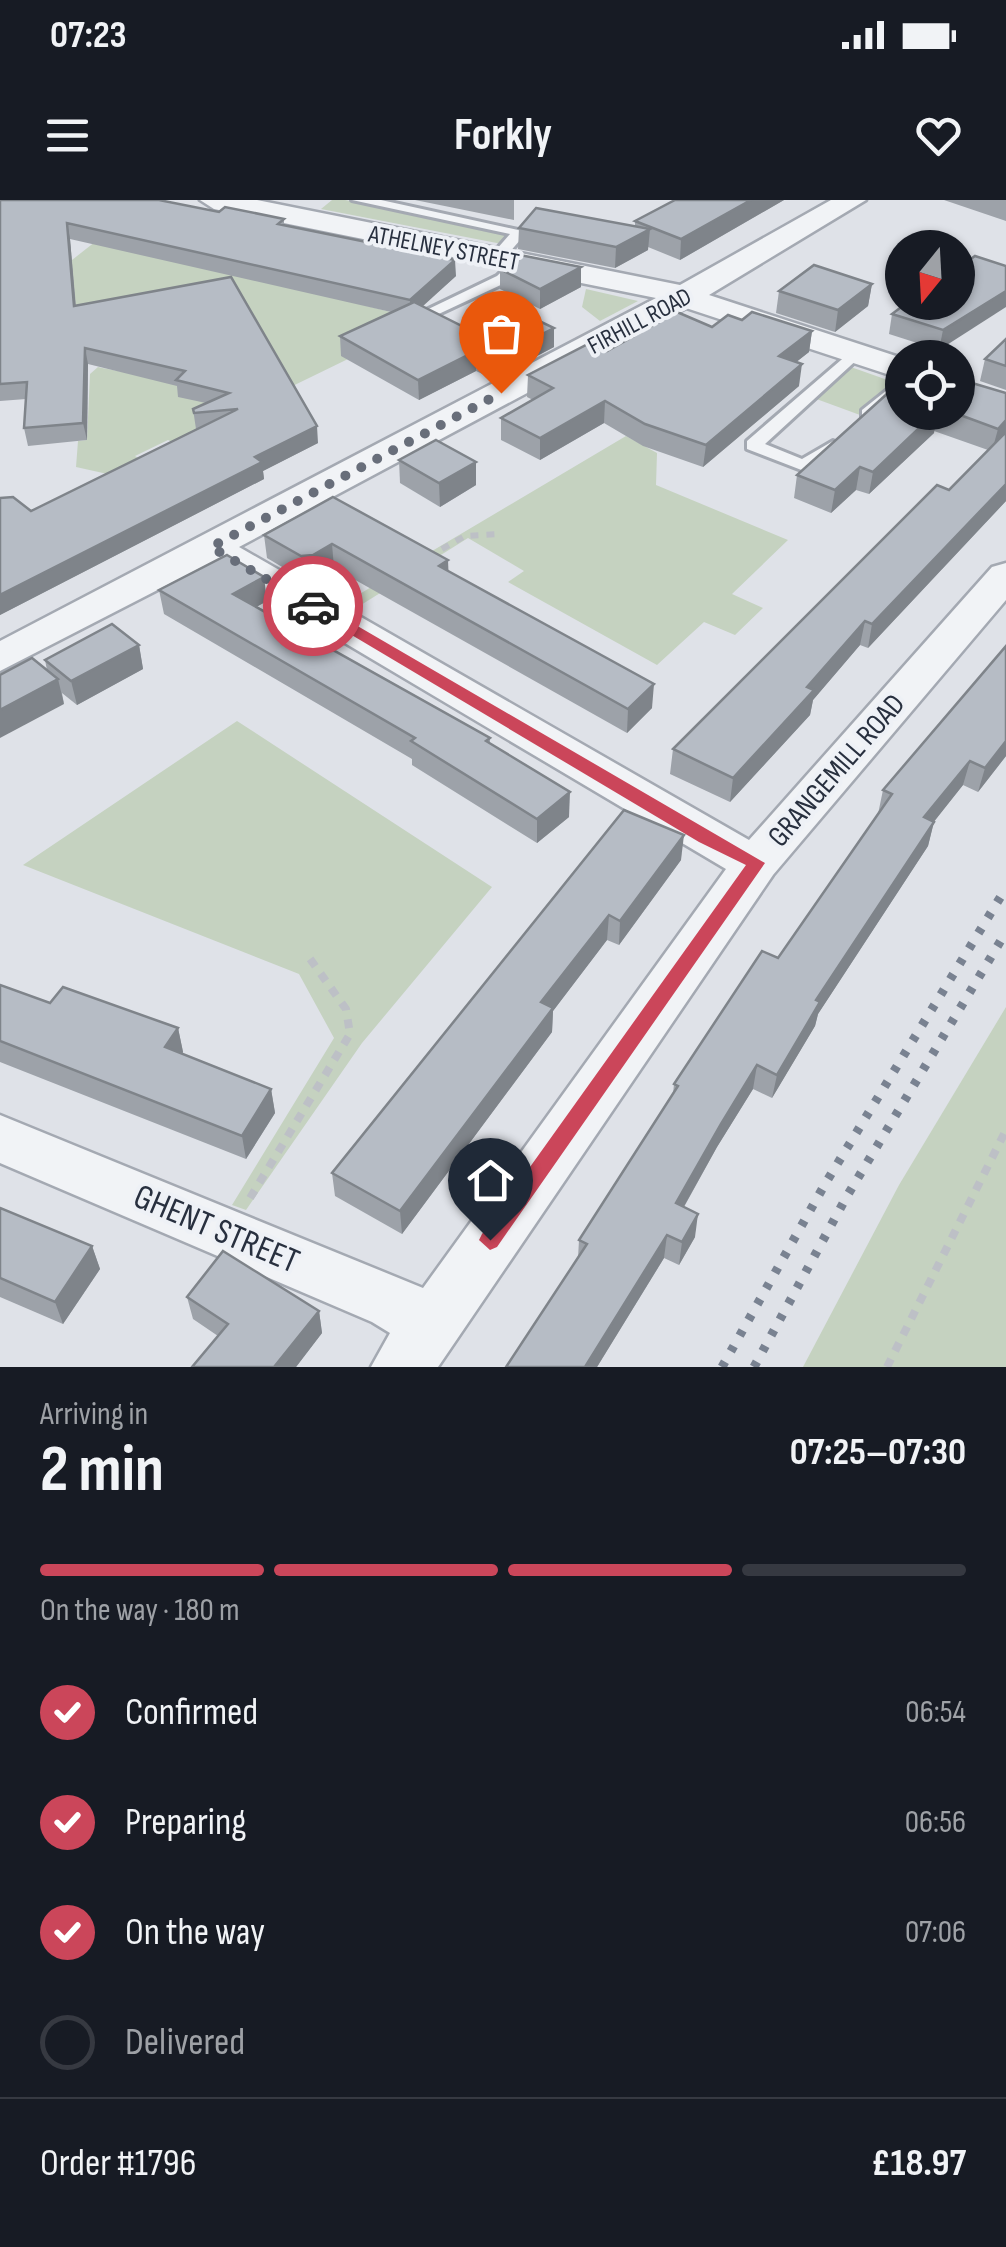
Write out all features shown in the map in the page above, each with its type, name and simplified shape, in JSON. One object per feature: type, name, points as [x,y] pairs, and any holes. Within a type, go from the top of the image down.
[{"type":"street","name":"ATHELNEY STREET","points":[[214,200],[282,206],[508,260],[684,296],[885,363]]},
{"type":"street","name":"FIRHILL ROAD","points":[[0,658],[684,296],[852,200]]},
{"type":"street","points":[[211,547],[705,838],[756,863]]},
{"type":"street","name":"GRANGEMILL ROAD","points":[[417,1345],[756,863],[1006,575]]},
{"type":"street","name":"GHENT STREET","points":[[0,1138],[228,1233],[417,1345]]},
{"type":"lane","points":[[359,200],[520,232],[502,279],[422,316]]},
{"type":"lane","points":[[855,353],[754,445],[792,464],[813,464],[885,398]]},
{"type":"path","points":[[420,562],[466,536],[501,534]]},
{"type":"path","points":[[228,1233],[350,1034],[346,1009],[308,956]]},
{"type":"path","points":[[887,1367],[1006,1130]]},
{"type":"green space","points":[[332,200],[512,233],[502,244],[321,209]]},
{"type":"green space","points":[[100,238],[426,321],[270,397],[22,333],[72,270],[72,260]]},
{"type":"green space","points":[[586,289],[638,301],[600,321],[582,307]]},
{"type":"green space","points":[[848,366],[885,379],[885,393],[860,415],[811,397]]},
{"type":"green space","points":[[98,367],[184,388],[210,408],[219,423],[176,444],[168,440],[135,456],[141,460],[112,475],[76,467],[78,441],[87,440],[90,374]]},
{"type":"green space","points":[[626,436],[657,453],[656,485],[788,540],[732,594],[763,608],[735,635],[704,622],[657,665],[508,582],[524,571],[468,538],[353,610],[341,605]]},
{"type":"green space","points":[[237,721],[492,887],[362,1043],[246,1210],[232,1205],[334,1038],[299,974],[23,865]]},
{"type":"green space","points":[[1006,1007],[1006,1367],[803,1367],[899,1185]]},
{"type":"building","points":[[0,200],[159,200],[219,212],[225,207],[284,219],[278,224],[455,260],[410,300],[67,223],[74,306],[231,277],[317,426],[255,457],[262,462],[0,595],[0,498],[13,497],[31,511],[238,409],[194,413],[193,409],[229,393],[176,380],[185,371],[85,348],[83,423],[24,428],[27,382],[0,384]]},
{"type":"building","points":[[675,200],[751,200],[681,239],[635,221]]},
{"type":"building","points":[[536,208],[650,229],[616,247],[519,228]]},
{"type":"building","points":[[520,255],[581,267],[540,289],[500,269]]},
{"type":"building","points":[[975,256],[1006,266],[1006,291],[975,310]]},
{"type":"building","points":[[814,265],[872,284],[838,310],[779,291]]},
{"type":"building","points":[[414,302],[470,330],[514,309],[554,328],[493,359],[476,351],[418,380],[340,336]]},
{"type":"building","points":[[677,312],[712,327],[728,315],[742,320],[752,312],[812,331],[779,356],[802,364],[706,445],[645,424],[605,401],[540,438],[501,418],[553,388],[528,375],[590,343],[607,351]]},
{"type":"building","points":[[911,320],[959,320],[943,330]]},
{"type":"building","points":[[1006,339],[1006,366],[985,359]]},
{"type":"building","points":[[975,384],[1006,393],[1006,420],[998,429],[975,420]]},
{"type":"building","points":[[885,396],[885,430],[917,430],[873,472],[860,467],[835,490],[797,475]]},
{"type":"building","points":[[1006,432],[1006,484],[872,624],[865,621],[807,687],[814,690],[733,778],[673,749],[937,485],[949,490]]},
{"type":"building","points":[[436,440],[476,462],[439,483],[399,460]]},
{"type":"building","points":[[333,497],[448,560],[439,566],[654,684],[628,709],[332,544],[313,555],[301,556],[264,535]]},
{"type":"building","points":[[227,555],[264,577],[233,594],[490,738],[486,741],[570,792],[537,819],[411,741],[415,738],[159,590]]},
{"type":"building","points":[[112,624],[139,645],[71,681],[45,660]]},
{"type":"building","points":[[1006,646],[1006,741],[985,768],[970,761],[924,817],[934,822],[816,1000],[820,1002],[777,1075],[757,1065],[676,1203],[698,1214],[682,1242],[667,1235],[585,1367],[506,1367],[587,1244],[579,1240],[678,1086],[674,1084],[762,951],[778,958],[892,794],[883,790]]},
{"type":"building","points":[[32,658],[58,679],[0,710],[0,675]]},
{"type":"building","points":[[624,810],[684,835],[620,921],[609,915],[541,1002],[553,1008],[400,1211],[332,1173]]},
{"type":"building","points":[[0,985],[50,1003],[63,987],[178,1028],[165,1047],[271,1089],[242,1136],[0,1041]]},
{"type":"building","points":[[0,1208],[92,1246],[55,1302],[0,1278]]},
{"type":"building","points":[[223,1251],[319,1311],[274,1367],[192,1367],[228,1324],[187,1297]]},
{"type":"railway","points":[[722,1367],[825,1184],[1006,888]]},
{"type":"railway","points":[[754,1367],[847,1196],[1006,932]]},
{"type":"way so far","points":[[313,606],[211,547],[501,393]]},
{"type":"route","points":[[313,606],[705,838],[756,863],[490,1240]]}]
